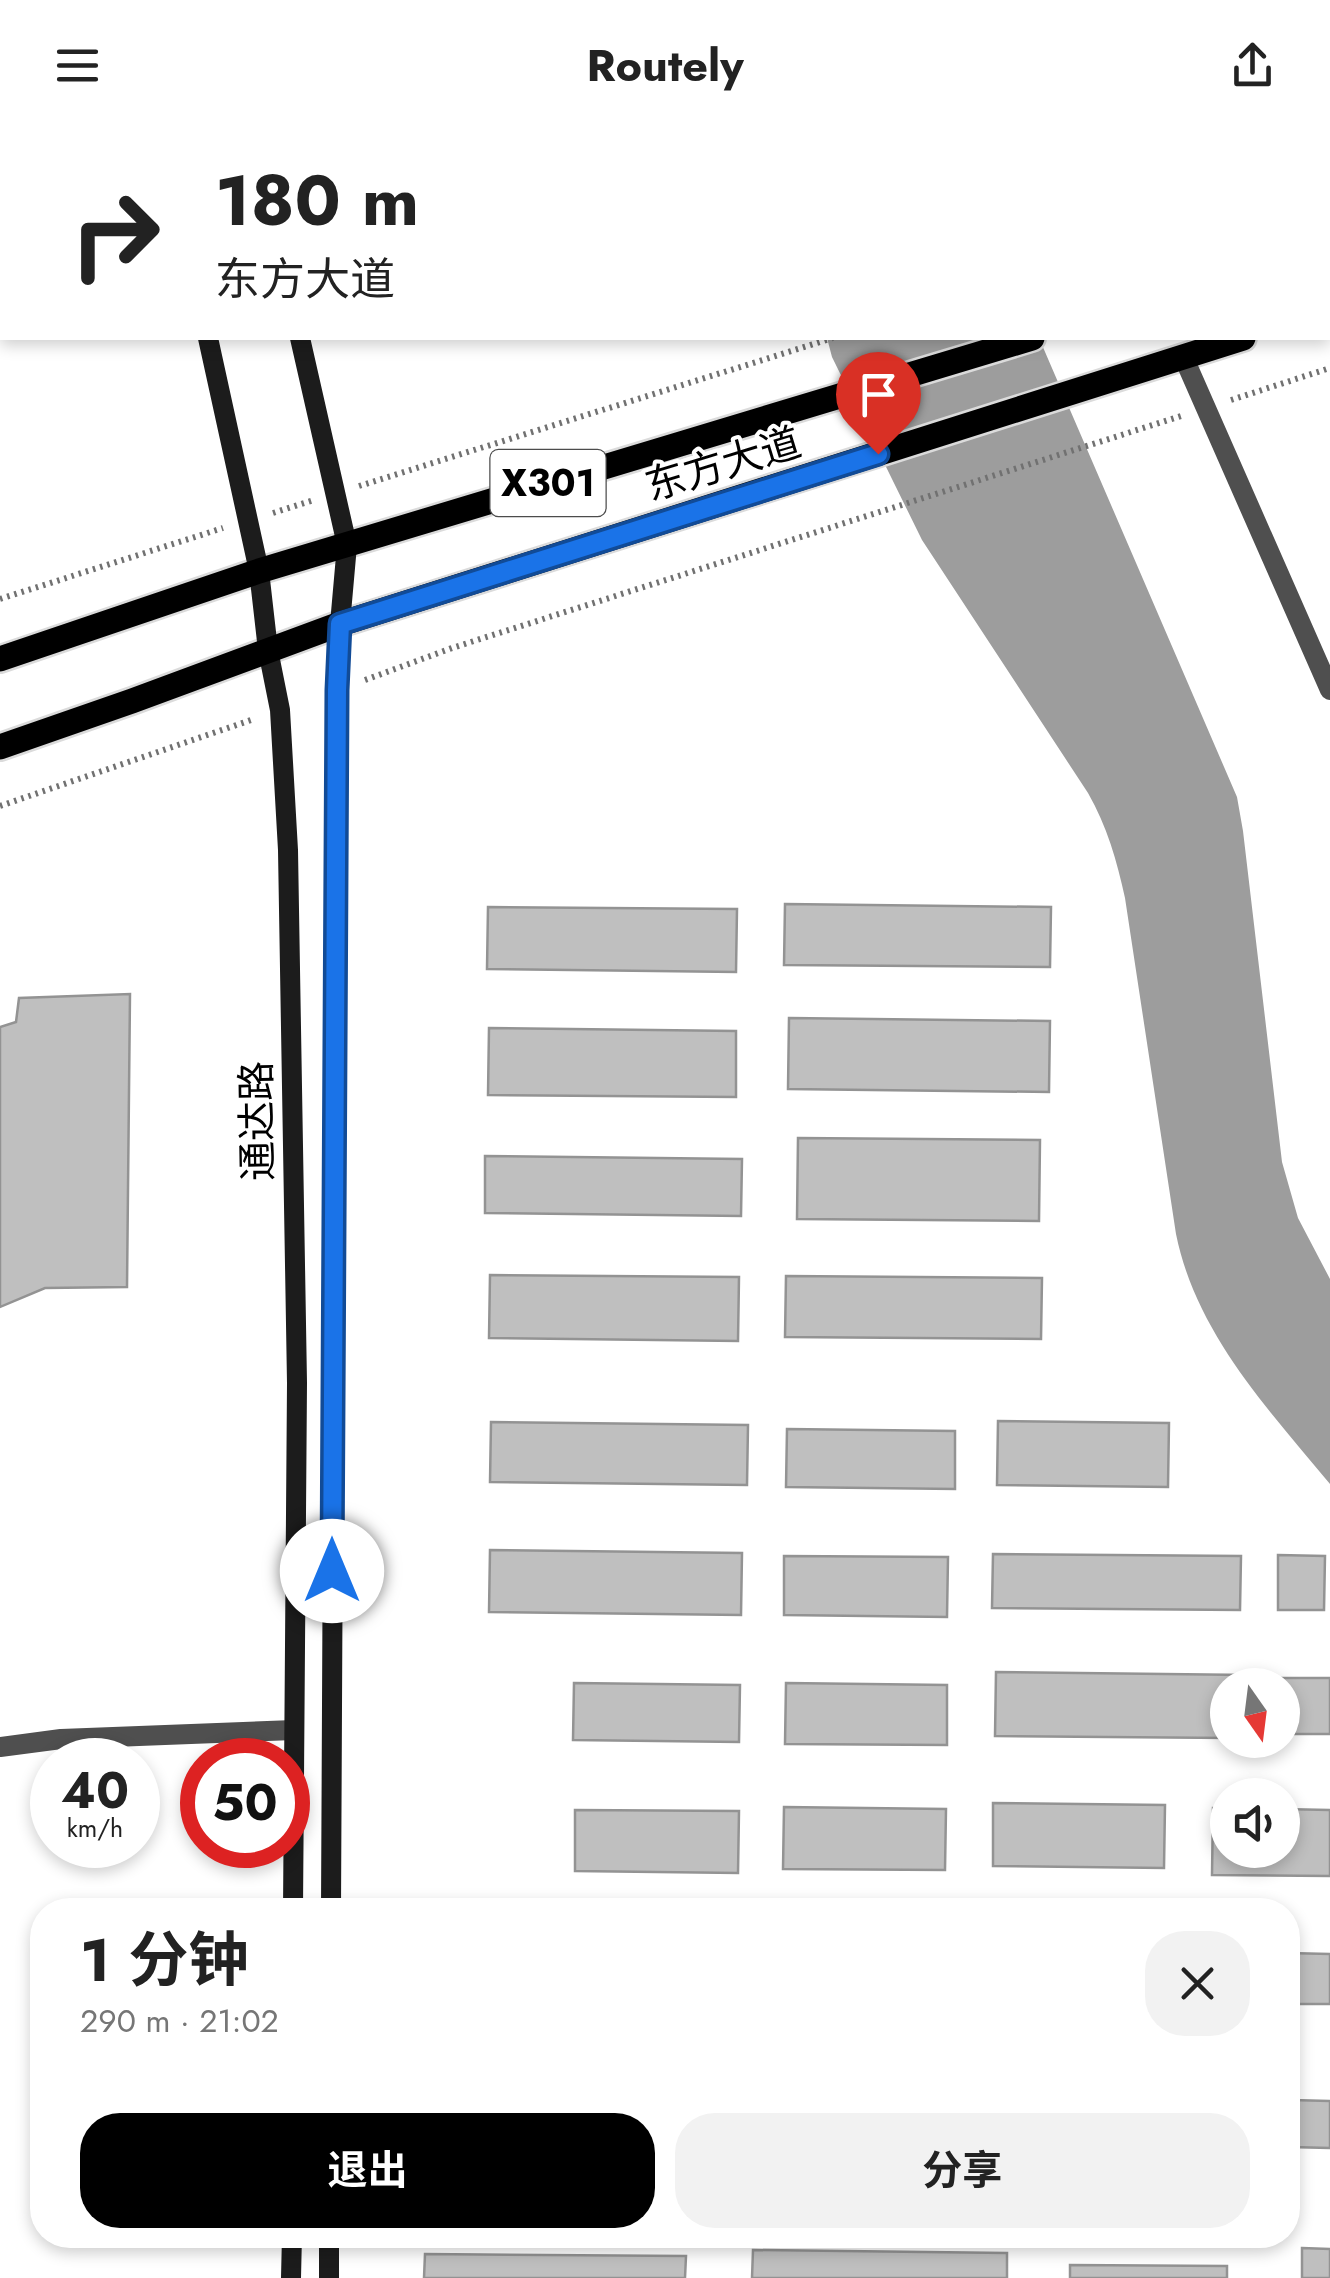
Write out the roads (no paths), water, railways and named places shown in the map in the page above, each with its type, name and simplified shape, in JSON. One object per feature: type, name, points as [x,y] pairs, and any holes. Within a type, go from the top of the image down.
[{"type":"main road","name":"通达路","points":[[208,340],[259,572],[280,710],[288,850],[296,1324],[293,1898]]},
{"type":"main road","name":"通达路","points":[[300,340],[347,545],[337,690],[331,1898]]},
{"type":"main road","name":"东方大道","points":[[0,659],[259,572],[1025,340]]},
{"type":"main road","name":"东方大道","points":[[0,746],[340,624],[1236,340]]},
{"type":"main road","points":[[291,2278],[292,2248]]},
{"type":"main road","points":[[329,2248],[329,2278]]},
{"type":"street","points":[[1183,356],[1330,690]]},
{"type":"street","points":[[0,1746],[61,1739],[294,1730]]}]
